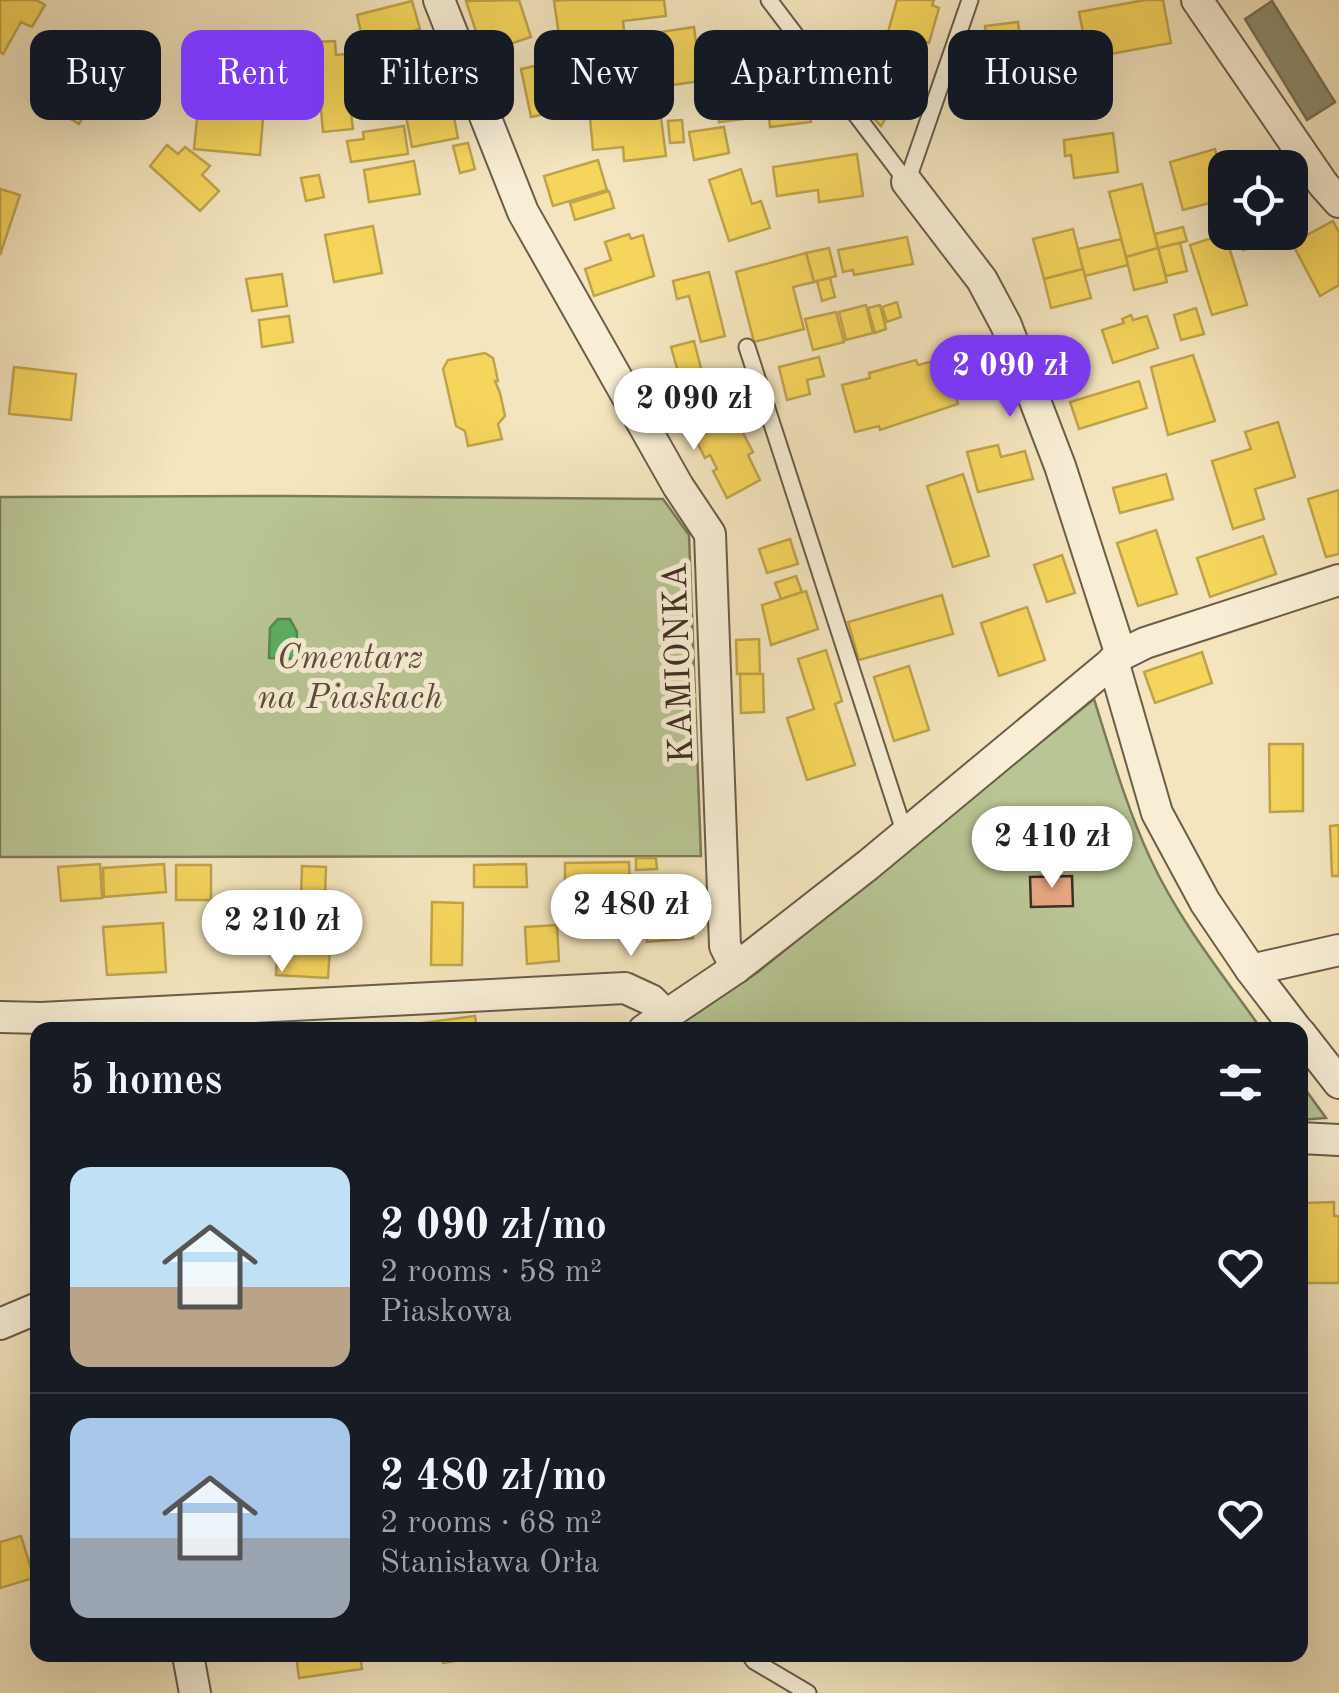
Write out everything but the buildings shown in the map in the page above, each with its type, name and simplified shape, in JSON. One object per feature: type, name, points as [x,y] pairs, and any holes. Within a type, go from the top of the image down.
[{"type":"street","name":"KAMIONKA","points":[[439,0],[523,212],[678,486],[710,534],[725,946],[736,968]]},
{"type":"street","points":[[1197,0],[1334,190]]},
{"type":"street","points":[[906,182],[982,280],[1001,313],[1060,466],[1117,658],[1157,812],[1205,902],[1250,970],[1291,1022]]},
{"type":"street","points":[[656,1022],[736,968],[906,834],[1117,658],[1145,643],[1339,580]]},
{"type":"street","points":[[1250,970],[1339,950]]},
{"type":"street","points":[[75,1022],[626,988],[650,1000],[655,1022]]},
{"type":"street","points":[[0,1017],[31,1022]]},
{"type":"street","points":[[1308,1043],[1339,1083]]},
{"type":"street","points":[[1308,1138],[1339,1140]]},
{"type":"street","points":[[0,1324],[30,1311]]},
{"type":"street","points":[[189,1662],[195,1693]]},
{"type":"lane","points":[[770,0],[906,182]]},
{"type":"lane","points":[[906,182],[970,0]]},
{"type":"lane","points":[[747,346],[906,834]]},
{"type":"lane","points":[[756,1662],[808,1693]]},
{"type":"green space","name":"Cmentarz na Piaskach","points":[[0,497],[663,499],[689,535],[701,856],[0,857]]},
{"type":"green space","points":[[1094,699],[1134,821],[1162,883],[1256,1022],[683,1022],[758,972]]},
{"type":"green space","points":[[1308,1093],[1326,1118],[1308,1119]]}]
